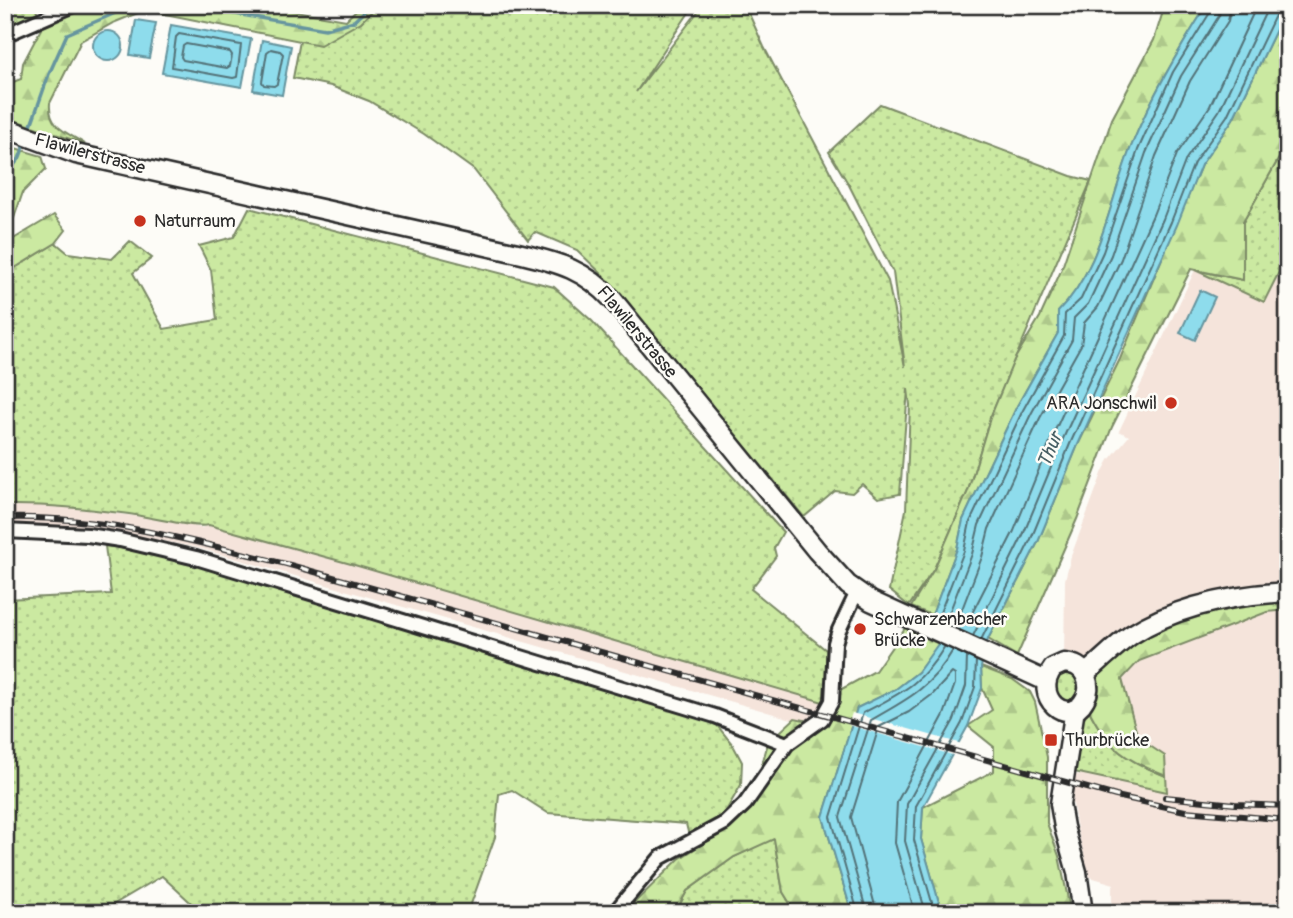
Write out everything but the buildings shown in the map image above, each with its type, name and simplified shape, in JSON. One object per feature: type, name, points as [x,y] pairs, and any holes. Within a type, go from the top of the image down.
[{"type":"main road","name":"Flawilerstrasse","points":[[5,128],[76,154],[522,254],[573,268],[589,277],[613,300],[838,576],[857,592],[1046,681]]},
{"type":"main road","points":[[1085,674],[1131,636],[1174,615],[1244,596],[1288,592]]},
{"type":"main road","points":[[1064,663],[1078,666],[1085,674],[1088,693],[1081,705],[1067,709],[1048,699],[1046,681],[1053,668],[1064,663]]},
{"type":"main road","points":[[1067,709],[1067,756],[1060,804],[1077,872],[1083,913]]},
{"type":"street","points":[[5,35],[74,5]]},
{"type":"street","points":[[5,531],[88,534],[196,558],[708,714],[788,744]]},
{"type":"street","points":[[614,913],[660,858],[725,823],[745,804],[788,744],[822,719],[832,701],[835,643],[857,592]]},
{"type":"shaded area","points":[[1288,254],[1288,592],[1085,674],[1064,663],[1065,580],[1071,556],[1103,471],[1129,436],[1119,431],[1195,270],[1264,302]]},
{"type":"shaded area","points":[[43,504],[173,521],[201,528],[209,525],[823,702],[809,724],[202,549],[159,540],[5,527],[5,505]]},
{"type":"shaded area","points":[[1288,610],[1288,913],[1112,913],[1114,884],[1090,877],[1073,804],[1068,802],[1075,775],[1165,757],[1138,738],[1122,680],[1139,661],[1268,612]]},
{"type":"green space","points":[[5,5],[34,5],[39,15],[5,29]]},
{"type":"green space","points":[[91,5],[261,5],[346,20],[361,5],[378,5],[361,22],[320,45],[145,10],[113,23],[81,41],[50,103],[55,124],[85,144],[5,117],[5,85],[21,79],[23,63],[42,27]]},
{"type":"green space","points":[[378,5],[694,5],[636,92],[703,5],[745,5],[764,47],[888,281],[905,367],[893,272],[849,185],[829,152],[880,104],[1071,176],[1091,181],[990,418],[968,491],[934,569],[909,606],[889,590],[906,510],[910,405],[908,389],[900,494],[878,498],[862,484],[852,493],[835,491],[804,517],[609,281],[577,250],[535,232],[528,240],[474,170],[424,134],[369,101],[331,86],[293,78],[300,41],[361,22]]},
{"type":"green space","points":[[1165,5],[1207,5],[1147,110],[1123,168],[1094,255],[1073,295],[1058,312],[1058,333],[1017,406],[963,520],[957,549],[932,615],[911,607],[934,569],[968,491],[990,418],[1014,360],[1040,317],[1061,271],[1112,119],[1154,40]]},
{"type":"green space","points":[[1288,5],[1288,142],[1243,222],[1243,280],[1191,269],[1112,427],[1077,519],[1017,656],[988,639],[1038,542],[1077,447],[1120,359],[1201,165],[1233,119]]},
{"type":"green space","points":[[1288,142],[1288,254],[1264,302],[1195,270],[1243,280],[1243,222]]},
{"type":"green space","points":[[5,145],[42,156],[46,169],[23,192],[14,218],[5,220]]},
{"type":"green space","points":[[249,208],[554,287],[592,321],[783,532],[774,548],[776,556],[751,589],[826,650],[827,688],[823,702],[209,525],[83,509],[5,505],[5,274],[56,243],[68,253],[112,259],[130,241],[152,258],[133,273],[164,329],[217,320],[211,270],[199,246],[234,237]]},
{"type":"green space","points":[[54,215],[66,230],[56,243],[5,274],[5,244]]},
{"type":"green space","points":[[105,546],[196,558],[708,714],[733,745],[742,762],[741,785],[723,816],[689,836],[686,824],[548,813],[512,790],[499,794],[495,837],[470,913],[202,913],[162,876],[99,913],[5,913],[5,599],[111,594]]},
{"type":"green space","points":[[1288,592],[1288,610],[1267,612],[1139,661],[1122,679],[1138,738],[1165,756],[1166,776],[1129,759],[1104,735],[1089,710],[1102,660],[1154,624]]},
{"type":"green space","points":[[905,628],[939,644],[918,672],[896,689],[857,708],[823,817],[852,913],[796,913],[783,892],[774,839],[734,857],[687,891],[675,913],[624,913],[679,859],[725,829],[753,796],[768,743],[795,718],[828,725],[838,691],[875,671]]},
{"type":"green space","points":[[981,667],[1012,679],[1030,692],[1035,702],[1047,757],[1047,823],[1059,856],[1071,913],[942,913],[921,839],[923,807],[994,771],[994,747],[968,726],[992,710],[982,688]]},
{"type":"green space","points":[[1068,671],[1076,675],[1078,683],[1070,702],[1060,701],[1055,687],[1056,679]]},
{"type":"green space","points":[[1089,710],[1104,735],[1120,752],[1140,765],[1166,776],[1167,792],[1074,772],[1081,719]]},
{"type":"green space","points":[[774,838],[783,892],[796,913],[675,913],[687,891],[734,857]]},
{"type":"water","name":"Thur","points":[[1207,5],[1288,5],[1233,119],[1201,165],[1038,542],[988,639],[981,667],[982,688],[968,726],[923,807],[921,839],[942,913],[852,913],[823,817],[857,708],[896,689],[918,672],[938,644],[932,615],[957,549],[963,520],[1017,406],[1058,333],[1058,312],[1073,295],[1094,255],[1123,168],[1147,110]]},
{"type":"water","points":[[136,20],[156,23],[149,58],[130,55]]},
{"type":"water","points":[[171,25],[251,39],[242,87],[162,73]]},
{"type":"water","points":[[108,31],[119,35],[123,46],[119,57],[108,61],[97,57],[93,46],[97,35]]},
{"type":"water","points":[[262,40],[291,46],[282,95],[253,90]]},
{"type":"water","points":[[1200,290],[1215,297],[1195,340],[1180,333]]},
{"type":"pier","points":[[852,713],[962,744],[956,756],[848,725]]},
{"type":"waterway","points":[[29,131],[49,74],[67,34],[134,5]]},
{"type":"waterway","points":[[181,5],[325,29],[354,21],[371,5]]},
{"type":"waterway","points":[[5,175],[19,159],[26,141]]},
{"type":"railway","points":[[5,518],[41,518],[113,525],[220,548],[290,565],[1116,796],[1185,811],[1288,820]]},
{"type":"railway","points":[[1165,797],[1288,806]]},
{"type":"place","name":"Naturraum","points":[[140,221]]},
{"type":"place","name":"ARA Jonschwil","points":[[1171,403]]},
{"type":"place","name":"Schwarzenbacher Brücke","points":[[860,629]]},
{"type":"place","name":"Thurbrücke","points":[[1051,740]]}]
